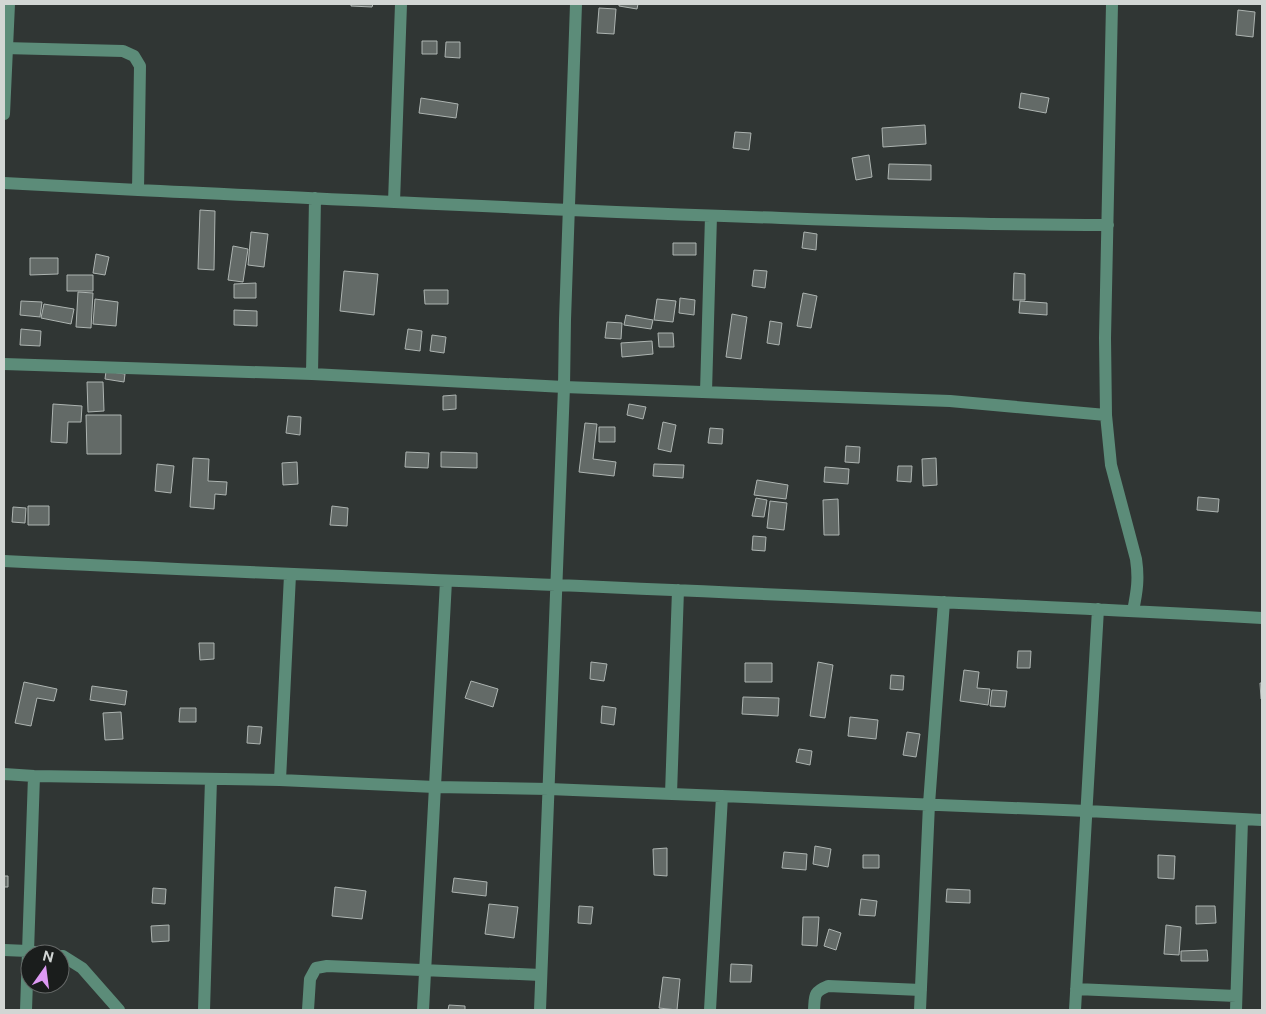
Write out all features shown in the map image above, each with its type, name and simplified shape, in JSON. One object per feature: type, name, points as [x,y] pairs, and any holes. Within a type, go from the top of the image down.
[{"type":"street","points":[[4,114],[5,48],[9,4]]},
{"type":"street","points":[[394,202],[401,4]]},
{"type":"street","points":[[540,1010],[564,386],[576,4]]},
{"type":"street","points":[[1112,4],[1105,338],[1106,414],[1111,465],[1139,573],[1133,610]]},
{"type":"street","points":[[5,48],[123,51],[134,56],[140,66],[138,190]]},
{"type":"street","points":[[4,183],[569,211],[1012,225],[1108,225]]},
{"type":"street","points":[[312,374],[315,198]]},
{"type":"street","points":[[706,392],[711,216]]},
{"type":"street","points":[[4,364],[312,374],[706,392],[950,400],[1106,414]]},
{"type":"street","points":[[4,561],[290,575],[1133,610],[1262,618]]},
{"type":"street","points":[[280,780],[290,575]]},
{"type":"street","points":[[422,1010],[446,581]]},
{"type":"street","points":[[671,794],[678,590]]},
{"type":"street","points":[[920,1010],[929,804],[944,602]]},
{"type":"street","points":[[1075,1010],[1098,609]]},
{"type":"street","points":[[4,774],[280,780],[435,787],[548,789],[929,804],[1262,820]]},
{"type":"street","points":[[28,944],[34,776]]},
{"type":"street","points":[[204,1010],[211,779]]},
{"type":"street","points":[[710,1010],[722,796]]},
{"type":"street","points":[[1236,1010],[1242,820]]},
{"type":"street","points":[[4,950],[20,951]]},
{"type":"street","points":[[70,960],[82,968],[119,1010]]},
{"type":"street","points":[[308,1010],[310,979],[316,968],[327,966],[541,975]]},
{"type":"street","points":[[814,1010],[815,995],[819,990],[828,986],[921,990]]},
{"type":"street","points":[[1076,989],[1236,996]]},
{"type":"street","points":[[26,1010],[27,994]]},
{"type":"building","points":[[351,4],[373,4],[372,7],[351,6]]},
{"type":"building","points":[[619,4],[638,4],[637,9],[619,6]]},
{"type":"building","points":[[599,8],[616,9],[614,34],[597,33]]},
{"type":"building","points":[[1238,10],[1255,12],[1253,37],[1236,35]]},
{"type":"building","points":[[422,41],[437,41],[437,54],[422,54]]},
{"type":"building","points":[[446,42],[460,42],[460,58],[445,57]]},
{"type":"building","points":[[1021,93],[1049,98],[1046,113],[1019,108]]},
{"type":"building","points":[[421,98],[458,104],[456,118],[419,113]]},
{"type":"building","points":[[925,125],[926,144],[883,147],[882,128]]},
{"type":"building","points":[[735,132],[751,133],[749,150],[733,148]]},
{"type":"building","points":[[869,155],[872,177],[856,180],[852,158]]},
{"type":"building","points":[[889,164],[931,165],[931,180],[888,179]]},
{"type":"building","points":[[200,210],[215,211],[214,270],[198,269]]},
{"type":"building","points":[[251,232],[268,234],[264,267],[248,265]]},
{"type":"building","points":[[804,232],[817,234],[816,250],[802,248]]},
{"type":"building","points":[[673,243],[696,243],[696,255],[673,255]]},
{"type":"building","points":[[233,246],[248,249],[243,282],[228,280]]},
{"type":"building","points":[[96,254],[109,257],[105,275],[93,273]]},
{"type":"building","points":[[30,258],[58,258],[58,274],[30,275]]},
{"type":"building","points":[[754,270],[767,271],[765,288],[752,286]]},
{"type":"building","points":[[344,271],[378,274],[374,315],[340,311]]},
{"type":"building","points":[[1014,273],[1025,274],[1025,300],[1013,300]]},
{"type":"building","points":[[67,275],[93,275],[93,291],[67,291]]},
{"type":"building","points":[[256,283],[256,298],[234,298],[234,284]]},
{"type":"building","points":[[424,290],[448,290],[448,304],[425,304]]},
{"type":"building","points":[[78,292],[93,293],[91,328],[76,327]]},
{"type":"building","points":[[803,293],[817,296],[811,328],[797,326]]},
{"type":"building","points":[[680,298],[695,300],[694,315],[679,313]]},
{"type":"building","points":[[95,299],[118,302],[116,326],[93,324]]},
{"type":"building","points":[[657,299],[676,301],[673,322],[654,320]]},
{"type":"building","points":[[21,301],[42,302],[40,317],[20,315]]},
{"type":"building","points":[[1020,301],[1047,303],[1047,315],[1019,313]]},
{"type":"building","points":[[44,304],[74,309],[71,324],[41,318]]},
{"type":"building","points":[[234,310],[257,311],[257,326],[234,325]]},
{"type":"building","points":[[732,314],[747,317],[741,359],[726,357]]},
{"type":"building","points":[[626,315],[653,320],[651,329],[624,325]]},
{"type":"building","points":[[770,321],[782,323],[779,345],[767,343]]},
{"type":"building","points":[[607,322],[622,323],[621,339],[605,338]]},
{"type":"building","points":[[21,329],[41,331],[40,346],[20,345]]},
{"type":"building","points":[[408,329],[422,331],[420,351],[405,349]]},
{"type":"building","points":[[658,333],[673,333],[674,347],[659,347]]},
{"type":"building","points":[[432,335],[446,337],[444,353],[430,351]]},
{"type":"building","points":[[652,341],[653,354],[622,357],[621,343]]},
{"type":"building","points":[[106,371],[125,374],[124,382],[105,379]]},
{"type":"building","points":[[87,382],[103,382],[104,411],[88,412]]},
{"type":"building","points":[[456,395],[456,409],[443,410],[443,396]]},
{"type":"building","points":[[53,404],[82,406],[81,422],[68,422],[67,443],[51,442]]},
{"type":"building","points":[[629,404],[646,407],[643,419],[627,415]]},
{"type":"building","points":[[86,415],[121,415],[121,454],[87,454]]},
{"type":"building","points":[[288,416],[301,417],[300,435],[286,433]]},
{"type":"building","points":[[663,422],[676,425],[671,452],[658,449]]},
{"type":"building","points":[[585,423],[597,424],[593,459],[616,462],[614,476],[579,472]]},
{"type":"building","points":[[599,427],[615,427],[615,442],[599,442]]},
{"type":"building","points":[[710,428],[723,429],[722,444],[708,443]]},
{"type":"building","points":[[846,446],[860,447],[859,463],[845,462]]},
{"type":"building","points":[[406,452],[429,453],[428,468],[405,467]]},
{"type":"building","points":[[441,452],[477,453],[477,468],[441,467]]},
{"type":"building","points":[[193,458],[209,459],[208,481],[227,482],[226,495],[215,494],[214,509],[190,507]]},
{"type":"building","points":[[936,458],[937,485],[923,486],[922,459]]},
{"type":"building","points":[[297,462],[298,484],[283,485],[282,463]]},
{"type":"building","points":[[157,464],[174,466],[171,493],[155,491]]},
{"type":"building","points":[[654,464],[684,465],[683,478],[653,476]]},
{"type":"building","points":[[898,466],[912,466],[911,482],[897,481]]},
{"type":"building","points":[[825,467],[849,469],[848,484],[824,482]]},
{"type":"building","points":[[757,480],[788,485],[786,499],[754,495]]},
{"type":"building","points":[[1198,497],[1219,499],[1218,512],[1197,510]]},
{"type":"building","points":[[756,498],[767,500],[764,517],[752,516]]},
{"type":"building","points":[[838,499],[839,535],[824,535],[823,500]]},
{"type":"building","points":[[770,501],[787,503],[784,530],[767,528]]},
{"type":"building","points":[[28,506],[49,506],[49,525],[28,525]]},
{"type":"building","points":[[332,506],[348,508],[347,526],[330,525]]},
{"type":"building","points":[[13,507],[26,508],[25,523],[12,522]]},
{"type":"building","points":[[753,536],[766,537],[765,551],[752,550]]},
{"type":"building","points":[[199,643],[214,643],[214,659],[200,660]]},
{"type":"building","points":[[1018,651],[1031,651],[1030,668],[1017,668]]},
{"type":"building","points":[[591,662],[607,664],[604,681],[590,679]]},
{"type":"building","points":[[818,662],[833,665],[825,718],[810,716]]},
{"type":"building","points":[[745,663],[772,663],[772,682],[745,682]]},
{"type":"building","points":[[964,670],[979,672],[977,688],[990,689],[988,705],[960,701]]},
{"type":"building","points":[[891,675],[904,676],[903,690],[890,689]]},
{"type":"building","points":[[471,681],[498,689],[493,707],[465,698]]},
{"type":"building","points":[[24,682],[57,689],[54,701],[37,698],[31,726],[15,723]]},
{"type":"building","points":[[1260,683],[1262,683],[1262,699],[1261,699]]},
{"type":"building","points":[[92,686],[127,691],[125,705],[90,700]]},
{"type":"building","points":[[992,690],[1007,691],[1005,707],[990,706]]},
{"type":"building","points":[[743,697],[779,698],[778,716],[742,714]]},
{"type":"building","points":[[602,706],[616,708],[614,725],[601,723]]},
{"type":"building","points":[[180,708],[196,708],[196,722],[179,722]]},
{"type":"building","points":[[121,712],[123,739],[105,740],[103,713]]},
{"type":"building","points":[[850,717],[878,720],[876,739],[848,736]]},
{"type":"building","points":[[248,726],[262,727],[260,744],[247,743]]},
{"type":"building","points":[[907,732],[920,734],[916,757],[903,755]]},
{"type":"building","points":[[799,749],[812,751],[810,765],[796,762]]},
{"type":"building","points":[[815,846],[831,849],[828,867],[813,864]]},
{"type":"building","points":[[667,848],[667,876],[654,875],[653,849]]},
{"type":"building","points":[[784,852],[807,854],[806,870],[782,868]]},
{"type":"building","points":[[863,855],[879,855],[879,868],[863,868]]},
{"type":"building","points":[[1158,855],[1175,856],[1174,879],[1158,878]]},
{"type":"building","points":[[4,876],[8,876],[8,887],[4,887]]},
{"type":"building","points":[[454,878],[487,882],[486,896],[452,892]]},
{"type":"building","points":[[335,887],[366,891],[362,919],[332,916]]},
{"type":"building","points":[[153,888],[166,889],[165,904],[152,903]]},
{"type":"building","points":[[947,889],[970,890],[970,903],[946,902]]},
{"type":"building","points":[[861,899],[877,901],[875,916],[859,915]]},
{"type":"building","points":[[489,904],[518,907],[514,938],[485,934]]},
{"type":"building","points":[[579,906],[593,907],[591,924],[578,923]]},
{"type":"building","points":[[1196,906],[1215,906],[1216,923],[1196,924]]},
{"type":"building","points":[[803,917],[819,917],[817,946],[802,945]]},
{"type":"building","points":[[169,925],[169,941],[152,942],[151,926]]},
{"type":"building","points":[[1166,925],[1181,927],[1179,955],[1164,954]]},
{"type":"building","points":[[829,929],[841,933],[836,950],[824,946]]},
{"type":"building","points":[[1207,950],[1208,961],[1181,961],[1181,951]]},
{"type":"building","points":[[731,964],[752,965],[751,982],[730,982]]},
{"type":"building","points":[[663,977],[680,979],[677,1010],[659,1008]]},
{"type":"building","points":[[449,1005],[465,1006],[465,1010],[448,1010]]}]
